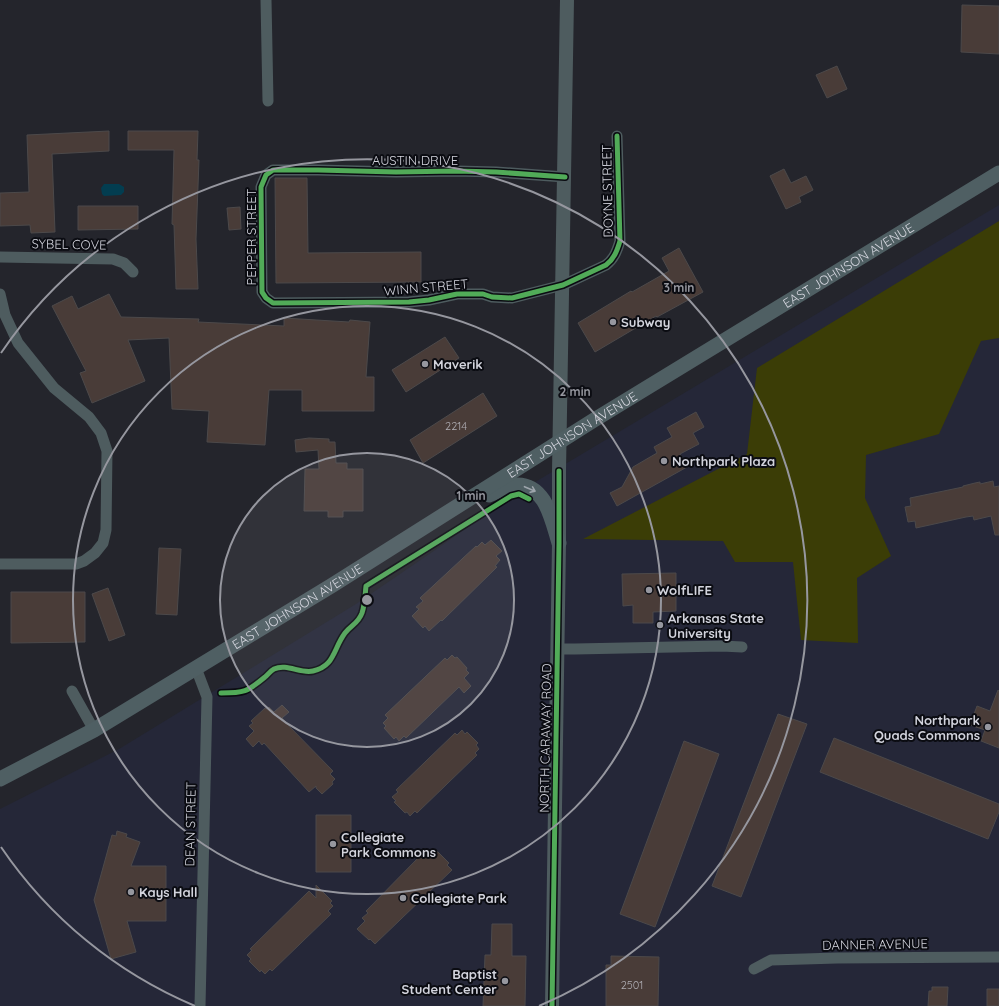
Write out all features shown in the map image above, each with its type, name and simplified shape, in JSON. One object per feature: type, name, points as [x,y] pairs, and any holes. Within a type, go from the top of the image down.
[{"type":"main road","name":"EAST JOHNSON AVENUE","points":[[0,778],[94,730],[331,586],[560,441],[999,173]]},
{"type":"main road","points":[[442,516],[507,487],[516,485],[523,486],[536,491],[545,502],[559,543]]},
{"type":"street","points":[[266,0],[268,101]]},
{"type":"street","name":"NORTH CARAWAY ROAD","points":[[552,1006],[567,0]]},
{"type":"street","name":"DOYNE STREET","points":[[563,285],[606,265],[617,253],[620,241],[617,136]]},
{"type":"street","name":"AUSTIN DRIVE","points":[[266,175],[273,170],[318,170],[496,172],[565,177]]},
{"type":"street","name":"PEPPER STREET","points":[[266,175],[261,187],[262,292],[266,298]]},
{"type":"street","name":"SYBEL COVE","points":[[0,257],[113,259],[124,263],[133,272]]},
{"type":"street","name":"WINN STREET","points":[[266,298],[273,303],[409,302],[429,300],[457,294],[483,294],[492,297],[512,298],[563,285]]},
{"type":"street","points":[[0,294],[5,316],[18,343],[54,388],[89,417],[101,433],[107,451],[106,530],[103,543],[95,553],[84,561],[76,564],[0,564]]},
{"type":"street","points":[[557,648],[742,647]]},
{"type":"street","name":"DEAN STREET","points":[[196,668],[207,697],[200,1006]]},
{"type":"street","points":[[72,691],[94,730]]},
{"type":"street","name":"DANNER AVENUE","points":[[754,969],[771,960],[999,957]]},
{"type":"shaded area","points":[[104,184],[119,184],[124,187],[124,192],[121,195],[104,196],[101,188]]},
{"type":"shaded area","name":"Arkansas State University","points":[[999,205],[999,1006],[0,1006],[0,809],[119,749],[356,604],[505,500]]},
{"type":"shaded area","points":[[999,221],[999,338],[981,341],[939,434],[866,455],[865,498],[891,556],[857,578],[858,643],[801,640],[793,562],[735,562],[723,541],[583,539],[747,454],[757,368]]},
{"type":"building","points":[[962,5],[999,6],[999,54],[961,52]]},
{"type":"building","points":[[837,66],[847,89],[827,98],[816,75]]},
{"type":"building","points":[[109,131],[109,151],[52,154],[55,232],[31,233],[30,225],[0,226],[0,193],[29,192],[27,135]]},
{"type":"building","points":[[128,131],[198,131],[197,160],[199,160],[196,239],[198,289],[176,289],[174,225],[172,224],[174,150],[128,150]]},
{"type":"building","points":[[784,169],[791,183],[806,176],[813,190],[799,197],[801,202],[786,209],[770,176]]},
{"type":"building","points":[[275,178],[307,178],[308,253],[421,252],[421,282],[276,283]]},
{"type":"building","points":[[78,206],[138,206],[138,229],[78,230]]},
{"type":"building","points":[[240,207],[241,229],[229,230],[227,208]]},
{"type":"building","points":[[679,248],[703,292],[657,317],[656,316],[595,352],[578,323],[631,291],[632,292],[669,271],[662,258]]},
{"type":"building","points":[[109,294],[121,317],[199,319],[198,322],[284,326],[284,318],[370,322],[366,377],[374,377],[374,411],[302,411],[302,390],[269,390],[265,445],[207,442],[209,411],[172,409],[169,338],[128,340],[145,381],[92,403],[80,373],[86,371],[52,306],[72,296],[78,309]]},
{"type":"building","name":"Maverik","points":[[445,337],[459,358],[406,392],[392,370]]},
{"type":"building","name":"Maverik","points":[[483,393],[497,416],[423,463],[410,440]]},
{"type":"building","name":"Northpark Plaza","points":[[696,412],[704,427],[693,433],[699,444],[680,454],[687,467],[617,506],[610,493],[622,487],[633,467],[657,453],[654,447],[672,437],[667,428]]},
{"type":"building","points":[[309,438],[329,439],[329,442],[335,442],[336,463],[347,463],[347,469],[363,469],[363,511],[343,511],[343,517],[328,517],[328,511],[304,511],[305,469],[319,469],[318,450],[296,452],[295,440]]},
{"type":"building","points":[[993,481],[994,487],[999,486],[999,535],[995,535],[991,516],[974,520],[973,516],[966,517],[916,528],[915,521],[908,522],[905,507],[911,506],[910,498],[975,483],[980,482],[980,484]]},
{"type":"building","points":[[491,540],[502,551],[496,556],[500,560],[495,566],[497,567],[442,621],[441,620],[429,631],[425,626],[423,628],[412,616],[419,609],[416,607],[423,601],[420,598],[476,546],[477,547],[482,542],[485,545]]},
{"type":"building","points":[[159,548],[181,549],[177,615],[156,614]]},
{"type":"building","name":"WolfLIFE","points":[[676,573],[676,611],[653,612],[653,623],[633,623],[633,605],[623,606],[622,574]]},
{"type":"building","points":[[108,588],[125,635],[109,641],[92,594]]},
{"type":"building","points":[[11,592],[85,592],[85,642],[11,643]]},
{"type":"building","points":[[452,655],[455,658],[457,657],[467,668],[466,670],[469,673],[464,678],[471,686],[464,693],[459,687],[406,738],[404,736],[399,741],[396,737],[394,739],[384,728],[386,726],[383,723],[388,718],[385,715],[445,658],[447,660]]},
{"type":"building","name":"Northpark Quads Commons","points":[[998,690],[999,748],[981,741],[985,730],[970,725],[977,706],[990,711]]},
{"type":"building","points":[[282,705],[289,712],[282,718],[333,771],[330,774],[335,779],[332,782],[333,784],[322,794],[316,786],[309,792],[264,743],[262,745],[259,741],[253,747],[246,739],[254,731],[249,726],[253,723],[251,721],[265,708],[267,709],[269,707],[274,712]]},
{"type":"building","points":[[778,714],[807,724],[741,897],[712,886]]},
{"type":"building","points":[[462,730],[465,734],[467,732],[478,743],[476,745],[479,749],[475,753],[477,755],[417,813],[415,811],[410,816],[407,812],[405,813],[394,802],[396,801],[392,797],[398,792],[396,790],[455,733],[457,735]]},
{"type":"building","points":[[834,738],[999,804],[999,812],[988,839],[820,772]]},
{"type":"building","points":[[684,741],[719,754],[655,927],[620,914]]},
{"type":"building","name":"Collegiate Park Commons","points":[[316,815],[351,815],[351,872],[316,872]]},
{"type":"building","name":"Kays Hall","points":[[117,831],[127,834],[126,837],[140,842],[131,866],[166,866],[166,921],[127,921],[136,952],[111,959],[94,900],[112,835],[116,836]]},
{"type":"building","name":"Collegiate Park","points":[[437,851],[449,863],[447,865],[452,870],[375,944],[370,939],[369,940],[357,929],[365,921],[362,918],[368,913],[366,911],[420,856],[423,859],[428,854],[431,857]]},
{"type":"building","points":[[316,885],[332,901],[330,903],[333,906],[328,911],[331,914],[272,971],[270,969],[265,974],[261,970],[260,972],[249,961],[251,959],[247,955],[252,950],[250,949],[309,891],[316,898]]},
{"type":"building","name":"Baptist Student Center","points":[[492,924],[512,924],[512,956],[526,956],[525,1006],[483,1006],[485,955],[491,955]]},
{"type":"building","points":[[611,956],[659,957],[658,1006],[606,1006],[606,965],[611,965]]},
{"type":"building","points":[[932,987],[948,987],[947,1006],[928,1006],[929,991],[932,991]]},
{"type":"building","points":[[987,989],[999,989],[999,1006],[987,1006]]},
{"type":"cycle path","points":[[565,177],[496,172],[456,171],[396,172],[273,170],[266,175],[261,187],[262,292],[266,298],[273,303],[409,302],[429,300],[457,294],[483,294],[492,297],[512,298],[563,285],[609,263],[618,248],[620,241],[617,136]]},
{"type":"cycle path","points":[[552,1006],[559,471]]},
{"type":"cycle path","points":[[221,693],[245,691],[279,667],[308,672],[320,669],[330,661],[345,633],[360,617],[364,606],[366,586],[511,496],[519,494],[529,499]]},
{"type":"place","name":"Subway","points":[[613,322]]},
{"type":"place","name":"Maverik","points":[[425,364]]},
{"type":"place","name":"Northpark Plaza","points":[[664,461]]},
{"type":"place","name":"WolfLIFE","points":[[649,590]]},
{"type":"place","name":"Arkansas State University","points":[[660,625]]},
{"type":"place","name":"Northpark Quads Commons","points":[[988,727]]},
{"type":"place","name":"Collegiate Park Commons","points":[[333,844]]},
{"type":"place","name":"Kays Hall","points":[[131,892]]},
{"type":"place","name":"Collegiate Park","points":[[403,898]]},
{"type":"place","name":"Baptist Student Center","points":[[505,981]]}]
